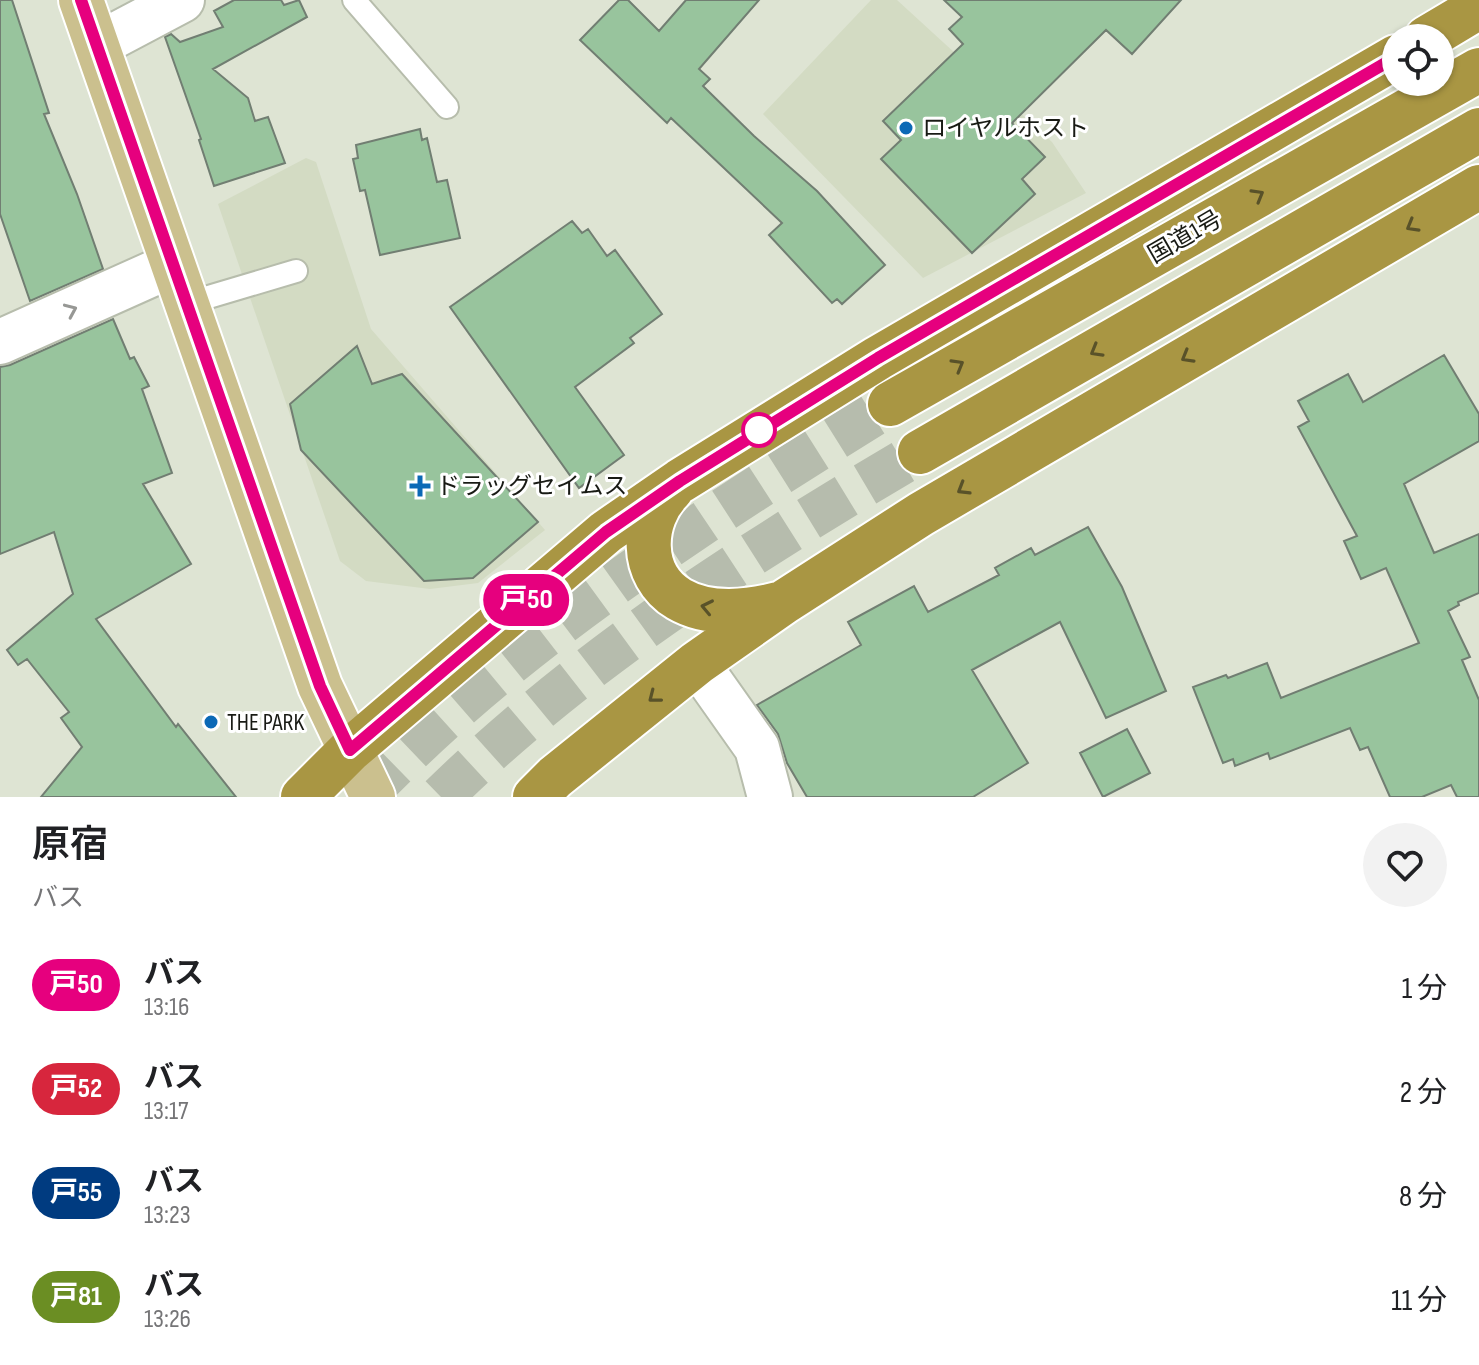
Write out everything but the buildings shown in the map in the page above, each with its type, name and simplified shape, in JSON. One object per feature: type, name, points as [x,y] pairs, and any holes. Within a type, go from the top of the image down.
[{"type":"highway","points":[[1450,24],[1479,7]]},
{"type":"highway","points":[[303,797],[350,750],[606,532],[680,481],[878,358],[1382,65]]},
{"type":"highway","name":"国道1号","points":[[890,404],[1479,70]]},
{"type":"highway","points":[[920,452],[1479,130]]},
{"type":"highway","points":[[535,797],[555,777],[697,663],[784,602],[934,506],[1479,187]]},
{"type":"highway","points":[[680,481],[661,500],[651,519],[647,541],[662,582],[678,599],[701,607],[727,611],[755,610],[784,602]]},
{"type":"main road","points":[[81,0],[320,686],[373,797]]},
{"type":"street","points":[[97,45],[182,0]]},
{"type":"street","points":[[0,342],[178,284]]},
{"type":"street","points":[[697,663],[757,748],[770,797]]},
{"type":"lane","points":[[354,0],[447,107]]},
{"type":"lane","points":[[178,284],[296,271]]},
{"type":"shaded area","name":"ロイヤルホスト","points":[[871,0],[897,0],[1052,142],[1086,193],[923,278],[763,114]]},
{"type":"shaded area","points":[[306,158],[316,162],[371,329],[545,530],[478,583],[430,589],[366,581],[340,561],[218,204]]},
{"type":"tunnel","points":[[364,797],[485,684],[549,633],[682,537],[890,404]]},
{"type":"tunnel","points":[[441,797],[495,746],[610,653],[731,568],[920,452]]},
{"type":"bus line","name":"戸50","points":[[81,0],[320,686],[350,750],[606,532],[680,481],[878,358],[1382,65]]},
{"type":"place","name":"ロイヤルホスト","points":[[906,128]]},
{"type":"place","name":"ドラッグセイムス","points":[[420,486]]},
{"type":"place","name":"THE PARK","points":[[211,722]]}]
